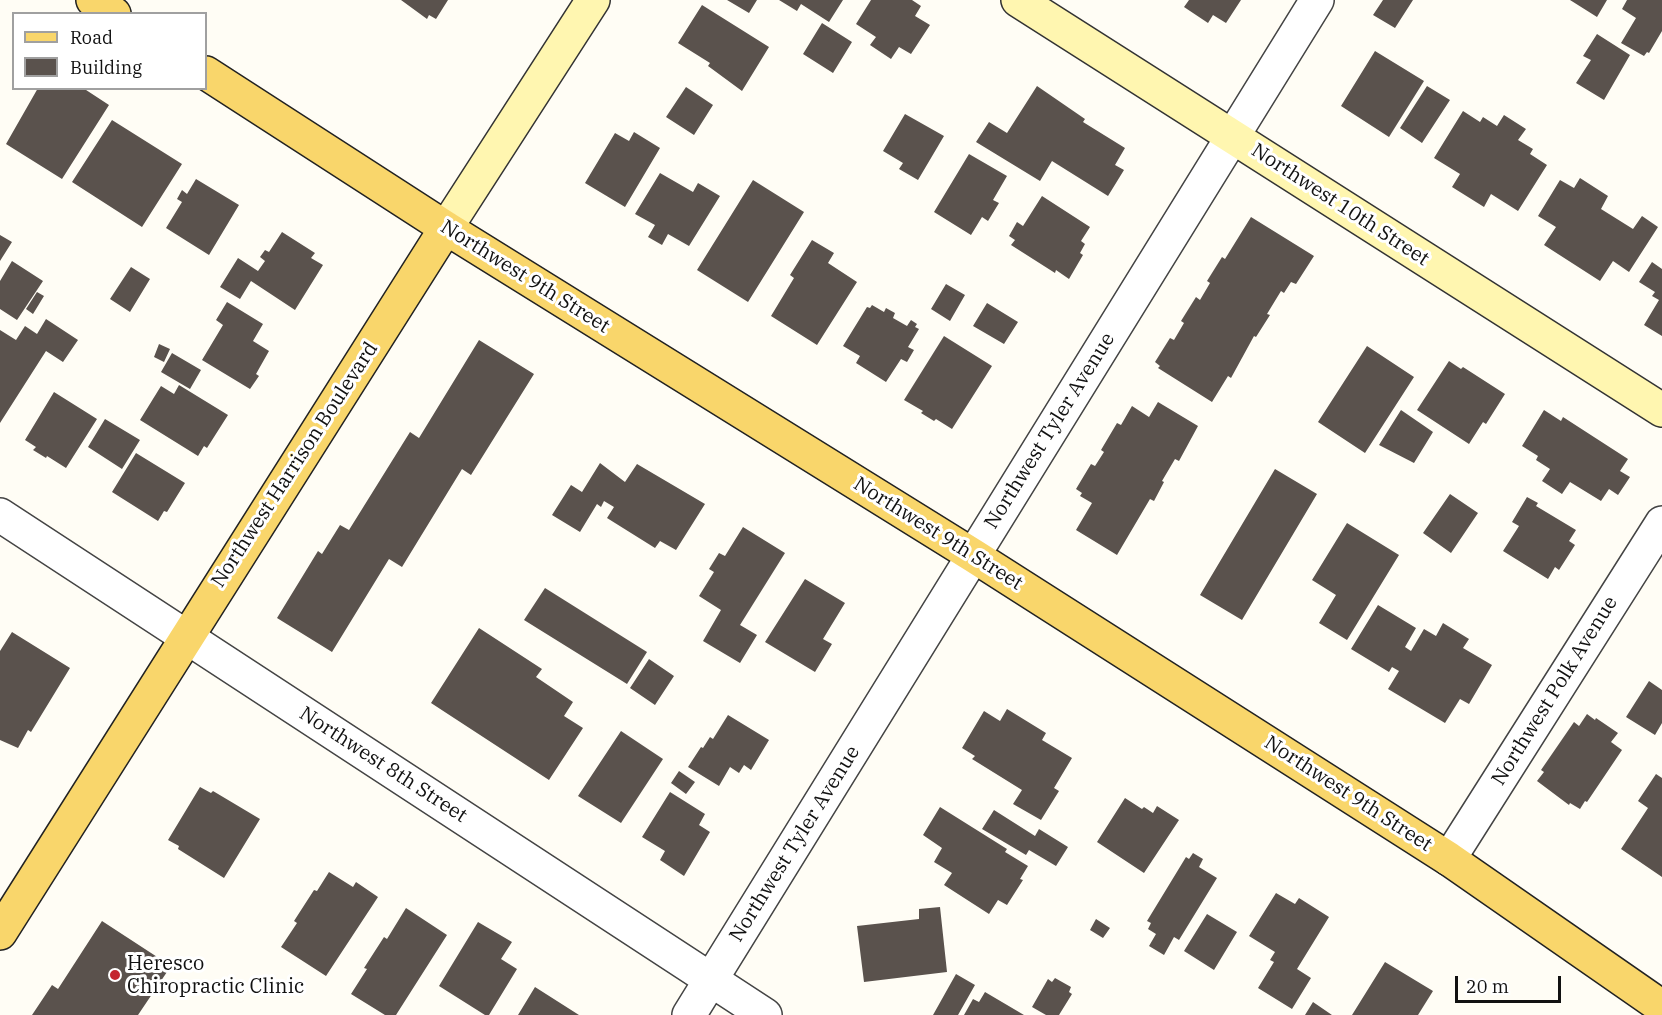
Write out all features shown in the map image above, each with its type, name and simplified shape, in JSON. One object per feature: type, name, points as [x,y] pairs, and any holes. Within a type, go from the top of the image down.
[{"type":"main road","points":[[93,0],[111,12]]},
{"type":"main road","name":"Northwest 9th Street","points":[[207,74],[446,228],[974,556],[1449,859],[1662,1007]]},
{"type":"main road","name":"Northwest Harrison Boulevard","points":[[0,933],[446,228]]},
{"type":"street","name":"Northwest Harrison Boulevard","points":[[446,228],[593,0]]},
{"type":"street","name":"Northwest 10th Street","points":[[1018,0],[1662,410]]},
{"type":"street","name":"Northwest Tyler Avenue","points":[[689,1015],[1317,0]]},
{"type":"street","name":"Northwest 8th Street","points":[[0,515],[765,1015]]},
{"type":"street","name":"Northwest Polk Avenue","points":[[1449,859],[1662,523]]},
{"type":"building","points":[[401,0],[448,0],[436,19],[429,15],[427,19]]},
{"type":"building","points":[[727,0],[757,0],[749,13]]},
{"type":"building","points":[[779,0],[843,0],[829,22],[801,4],[797,11]]},
{"type":"building","points":[[871,0],[912,0],[921,6],[915,16],[930,25],[911,54],[899,47],[891,59],[870,45],[876,37],[856,24]]},
{"type":"building","points":[[1189,0],[1241,0],[1226,23],[1213,15],[1208,23],[1184,7]]},
{"type":"building","points":[[1383,0],[1413,0],[1395,28],[1373,15]]},
{"type":"building","points":[[1570,0],[1607,0],[1597,17]]},
{"type":"building","points":[[1627,0],[1662,0],[1662,31],[1649,53],[1647,52],[1644,56],[1621,43],[1636,18],[1622,9]]},
{"type":"building","points":[[702,5],[769,47],[742,91],[708,66],[710,63],[678,43]]},
{"type":"building","points":[[822,23],[852,42],[833,73],[803,54]]},
{"type":"building","points":[[1597,34],[1630,55],[1604,100],[1576,83],[1591,60],[1583,56]]},
{"type":"building","points":[[1375,51],[1424,81],[1389,137],[1341,106]]},
{"type":"building","points":[[1037,86],[1085,119],[1083,122],[1125,148],[1115,165],[1124,170],[1108,196],[1052,161],[1040,181],[976,142],[989,122],[1007,133]]},
{"type":"building","points":[[1427,86],[1450,100],[1422,143],[1400,128]]},
{"type":"building","points":[[686,87],[713,105],[694,135],[666,117]]},
{"type":"building","points":[[37,90],[86,90],[109,105],[62,179],[6,144]]},
{"type":"building","points":[[1463,111],[1480,122],[1483,117],[1497,126],[1504,115],[1526,129],[1518,140],[1533,149],[1530,154],[1547,165],[1518,211],[1491,194],[1484,207],[1452,187],[1460,174],[1434,158]]},
{"type":"building","points":[[905,114],[944,136],[918,180],[899,169],[903,163],[883,151]]},
{"type":"building","points":[[112,120],[182,164],[142,227],[72,182]]},
{"type":"building","points":[[634,132],[660,148],[625,207],[585,183],[615,133],[629,141]]},
{"type":"building","points":[[969,154],[1007,176],[993,200],[999,203],[988,221],[982,217],[971,235],[934,212]]},
{"type":"building","points":[[660,173],[693,192],[698,183],[720,196],[689,246],[668,234],[662,245],[648,237],[655,225],[635,214]]},
{"type":"building","points":[[1580,178],[1608,196],[1601,209],[1633,229],[1642,216],[1658,227],[1629,272],[1613,261],[1600,281],[1544,245],[1556,227],[1538,216],[1560,180],[1574,188]]},
{"type":"building","points":[[196,179],[239,205],[209,255],[166,228],[182,202],[177,199],[182,190],[187,194]]},
{"type":"building","points":[[753,180],[804,212],[748,302],[697,270]]},
{"type":"building","points":[[1042,196],[1090,227],[1081,241],[1085,244],[1080,253],[1083,255],[1069,279],[1056,270],[1055,273],[1011,245],[1015,240],[1009,236],[1017,222],[1023,226]]},
{"type":"building","points":[[1251,217],[1314,256],[1296,284],[1291,282],[1284,293],[1281,291],[1267,314],[1270,315],[1256,337],[1254,336],[1231,378],[1228,376],[1212,402],[1158,368],[1160,366],[1155,362],[1170,338],[1174,340],[1184,323],[1181,321],[1196,297],[1200,300],[1210,283],[1207,281],[1222,257],[1225,259]]},
{"type":"building","points":[[282,232],[315,253],[311,258],[323,265],[295,310],[251,281],[240,299],[220,287],[238,258],[258,271],[265,261],[260,257],[265,250],[269,252]]},
{"type":"building","points":[[0,235],[12,242],[0,261]]},
{"type":"building","points":[[812,240],[834,253],[828,263],[857,282],[817,345],[771,316],[794,278],[790,275]]},
{"type":"building","points":[[12,261],[43,281],[17,320],[0,309],[0,281]]},
{"type":"building","points":[[1652,262],[1662,269],[1662,336],[1644,325],[1659,300],[1652,296],[1655,292],[1639,282]]},
{"type":"building","points":[[131,267],[150,279],[130,312],[110,299]]},
{"type":"building","points":[[946,284],[965,295],[950,321],[931,309]]},
{"type":"building","points":[[37,292],[44,296],[33,314],[26,309]]},
{"type":"building","points":[[227,302],[263,324],[253,341],[269,351],[256,374],[259,376],[250,389],[202,360],[223,325],[216,320]]},
{"type":"building","points":[[987,303],[1018,322],[1004,344],[973,326]]},
{"type":"building","points":[[872,305],[884,312],[886,308],[895,313],[893,318],[907,326],[911,320],[917,324],[915,327],[919,329],[908,347],[914,350],[907,362],[901,359],[886,382],[856,363],[860,356],[843,346],[867,307],[870,308]]},
{"type":"building","points":[[46,319],[78,340],[63,362],[46,351],[0,423],[0,330],[16,340],[25,326],[37,334]]},
{"type":"building","points":[[944,336],[992,366],[952,429],[936,419],[934,421],[921,413],[923,411],[904,400]]},
{"type":"building","points":[[479,340],[534,374],[471,475],[462,469],[402,567],[389,559],[332,652],[277,618],[318,551],[322,554],[340,525],[349,530],[410,432],[419,438]]},
{"type":"building","points":[[159,344],[170,349],[164,362],[154,357]]},
{"type":"building","points":[[1367,346],[1414,377],[1365,453],[1318,422]]},
{"type":"building","points":[[172,353],[201,370],[190,389],[161,372]]},
{"type":"building","points":[[1449,361],[1461,369],[1463,367],[1505,394],[1486,424],[1483,422],[1469,444],[1417,410]]},
{"type":"building","points":[[179,385],[228,415],[207,448],[204,446],[198,456],[140,420],[161,386],[174,394]]},
{"type":"building","points":[[54,392],[97,419],[66,468],[33,450],[36,447],[25,440]]},
{"type":"building","points":[[1158,402],[1198,426],[1179,461],[1175,459],[1162,481],[1164,482],[1154,501],[1150,499],[1117,555],[1076,530],[1092,503],[1080,496],[1082,493],[1076,489],[1091,464],[1095,466],[1104,452],[1101,450],[1117,423],[1121,425],[1132,406],[1149,417]]},
{"type":"building","points":[[1401,410],[1433,432],[1414,463],[1379,445]]},
{"type":"building","points":[[1544,410],[1561,421],[1563,417],[1628,459],[1620,471],[1630,477],[1618,495],[1609,489],[1601,501],[1570,482],[1562,494],[1542,481],[1550,469],[1536,460],[1538,456],[1522,446]]},
{"type":"building","points":[[105,419],[140,440],[122,469],[88,447]]},
{"type":"building","points":[[136,453],[185,483],[167,512],[164,511],[158,521],[112,492]]},
{"type":"building","points":[[600,463],[625,482],[637,464],[705,504],[676,550],[660,541],[655,548],[607,518],[614,507],[604,501],[601,507],[597,504],[580,532],[552,515],[571,485],[582,492]]},
{"type":"building","points":[[1275,469],[1317,494],[1242,620],[1200,595]]},
{"type":"building","points":[[1450,494],[1478,513],[1451,553],[1423,533]]},
{"type":"building","points":[[1527,497],[1538,503],[1536,506],[1576,530],[1569,541],[1575,545],[1559,570],[1555,567],[1548,579],[1503,551],[1519,526],[1512,522]]},
{"type":"building","points":[[1347,523],[1399,555],[1347,640],[1319,623],[1336,595],[1312,580]]},
{"type":"building","points":[[743,527],[785,553],[740,625],[757,635],[740,663],[703,641],[721,610],[699,596],[714,572],[709,569],[719,553],[725,556]]},
{"type":"building","points":[[805,579],[845,603],[823,639],[832,644],[815,672],[765,642]]},
{"type":"building","points":[[545,588],[647,652],[627,684],[524,620]]},
{"type":"building","points":[[1378,605],[1416,628],[1405,647],[1411,651],[1424,629],[1436,636],[1443,623],[1469,639],[1463,648],[1492,665],[1469,704],[1460,699],[1445,723],[1388,689],[1399,671],[1392,667],[1389,672],[1351,649]]},
{"type":"building","points":[[479,628],[542,669],[536,677],[573,702],[564,716],[583,728],[549,780],[431,703]]},
{"type":"building","points":[[12,632],[70,668],[31,732],[28,730],[18,748],[0,740],[0,651]]},
{"type":"building","points":[[649,659],[674,676],[655,705],[630,688]]},
{"type":"building","points":[[1649,681],[1662,690],[1662,723],[1655,735],[1626,717]]},
{"type":"building","points":[[1007,709],[1046,733],[1042,740],[1072,758],[1054,788],[1059,791],[1041,820],[1013,804],[1022,790],[972,759],[975,756],[962,748],[984,711],[1000,721]]},
{"type":"building","points":[[1587,714],[1618,733],[1611,742],[1622,750],[1580,809],[1570,803],[1569,805],[1537,781],[1544,772],[1541,770],[1574,722],[1579,726]]},
{"type":"building","points":[[728,715],[769,740],[751,770],[744,765],[739,773],[730,767],[719,786],[688,767],[701,747],[703,748],[710,737],[713,739]]},
{"type":"building","points":[[621,731],[663,759],[621,823],[578,796]]},
{"type":"building","points":[[679,771],[695,782],[686,794],[671,783]]},
{"type":"building","points":[[1656,774],[1662,778],[1662,877],[1621,849],[1648,808],[1638,801]]},
{"type":"building","points":[[200,787],[211,793],[213,791],[260,819],[224,878],[178,849],[179,846],[168,840]]},
{"type":"building","points":[[670,792],[705,814],[699,825],[710,832],[684,876],[660,860],[665,851],[642,837]]},
{"type":"building","points":[[1125,798],[1153,813],[1157,806],[1179,820],[1144,873],[1097,842]]},
{"type":"building","points":[[940,807],[1007,849],[1005,852],[1028,866],[1020,879],[1023,880],[1007,905],[998,900],[989,914],[944,885],[952,873],[934,862],[942,848],[923,835]]},
{"type":"building","points":[[994,810],[1035,836],[1039,829],[1068,847],[1056,866],[1029,850],[1026,855],[982,829]]},
{"type":"building","points":[[1193,853],[1203,859],[1199,867],[1217,878],[1179,940],[1174,937],[1164,955],[1149,946],[1156,934],[1148,929],[1151,923],[1147,921],[1186,857],[1189,859]]},
{"type":"building","points":[[329,872],[353,887],[356,882],[378,897],[326,976],[281,947],[297,923],[294,921]]},
{"type":"building","points":[[1276,893],[1295,904],[1299,898],[1329,917],[1297,969],[1311,978],[1292,1009],[1258,988],[1274,962],[1270,960],[1275,952],[1249,936]]},
{"type":"building","points":[[940,907],[947,972],[864,982],[857,926],[919,919],[919,909]]},
{"type":"building","points":[[406,908],[447,935],[396,1015],[385,1015],[351,994],[367,969],[364,968],[384,937],[387,939]]},
{"type":"building","points":[[1207,914],[1237,932],[1214,970],[1184,951]]},
{"type":"building","points":[[1096,919],[1110,928],[1103,938],[1090,930]]},
{"type":"building","name":"Heresco Chiropractic Clinic","points":[[102,921],[171,966],[138,1015],[32,1015],[52,985],[58,989]]},
{"type":"building","points":[[478,922],[512,942],[501,959],[517,969],[489,1015],[485,1015],[439,986]]},
{"type":"building","points":[[1385,962],[1433,991],[1418,1015],[1352,1015]]},
{"type":"building","points":[[956,974],[975,985],[958,1015],[933,1015]]},
{"type":"building","points":[[1055,978],[1071,987],[1069,992],[1072,994],[1059,1015],[1046,1015],[1032,1007],[1048,979],[1052,982]]},
{"type":"building","points":[[535,987],[579,1015],[518,1015]]},
{"type":"building","points":[[985,992],[1024,1015],[964,1015],[973,999],[979,1002]]},
{"type":"building","points":[[1313,1002],[1332,1015],[1305,1015]]},
{"type":"place","name":"Heresco Chiropractic Clinic","points":[[115,975]]}]
